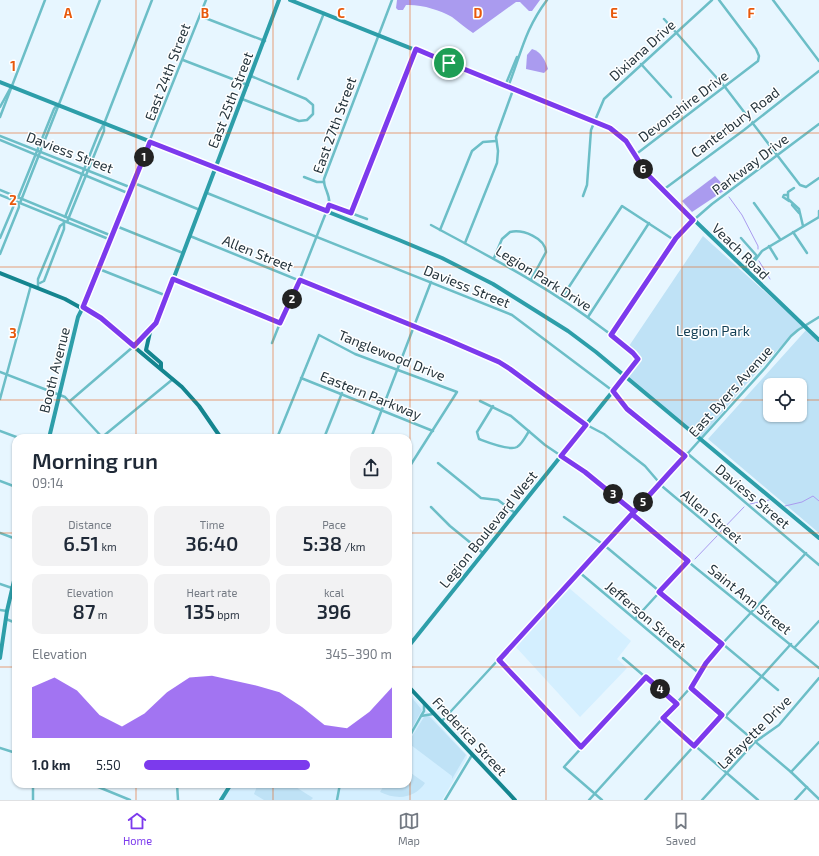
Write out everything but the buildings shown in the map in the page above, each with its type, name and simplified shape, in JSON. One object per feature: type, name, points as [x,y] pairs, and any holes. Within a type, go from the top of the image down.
[{"type":"main road","points":[[0,273],[31,285],[39,286],[83,307],[101,318],[173,379],[199,406],[218,434]]},
{"type":"main road","points":[[150,332],[146,350],[161,363],[161,368]]},
{"type":"main road","name":"Frederica Street","points":[[412,690],[512,799]]},
{"type":"street","points":[[0,117],[45,0]]},
{"type":"street","points":[[0,238],[14,205],[22,199],[100,0]]},
{"type":"street","points":[[39,286],[44,281],[64,229],[66,217],[82,174],[99,132],[104,124],[152,0]]},
{"type":"street","name":"East 24th Street","points":[[83,307],[130,194],[206,0]]},
{"type":"street","name":"East 25th Street","points":[[134,346],[150,332],[159,318],[207,193],[215,168],[265,41],[279,0]]},
{"type":"street","name":"Veach Road","points":[[290,0],[594,121],[618,133],[626,141],[643,169],[663,190],[819,340]]},
{"type":"street","name":"East 27th Street","points":[[272,343],[300,280],[327,211],[330,196],[324,182],[327,170],[380,35],[392,0]]},
{"type":"street","points":[[506,87],[520,49],[535,17],[547,0]]},
{"type":"street","name":"Dixiana Drive","points":[[583,196],[587,184],[589,138],[594,121],[608,95],[712,0]]},
{"type":"street","name":"Devonshire Drive","points":[[635,155],[743,74],[758,61],[758,53],[719,0]]},
{"type":"street","points":[[773,0],[819,61]]},
{"type":"street","points":[[298,79],[324,13]]},
{"type":"street","points":[[200,16],[265,41]]},
{"type":"street","points":[[664,18],[725,87],[802,187],[806,187],[819,178]]},
{"type":"street","points":[[351,213],[416,49]]},
{"type":"street","points":[[183,60],[248,85]]},
{"type":"street","points":[[641,64],[671,97]]},
{"type":"street","name":"Canterbury Road","points":[[663,190],[753,123],[819,71]]},
{"type":"street","points":[[242,99],[299,121],[308,120],[313,114],[313,105],[306,99],[251,76]]},
{"type":"street","points":[[0,82],[438,256],[498,287],[568,331],[625,376],[819,538]]},
{"type":"street","points":[[0,107],[7,90],[11,86]]},
{"type":"street","points":[[465,243],[496,163],[498,151],[496,141],[513,89]]},
{"type":"street","points":[[0,254],[19,207],[18,197],[54,109],[58,105]]},
{"type":"street","points":[[66,217],[88,171],[104,131],[104,124]]},
{"type":"street","name":"Parkway Drive","points":[[611,335],[674,240],[693,220],[819,124]]},
{"type":"street","name":"Daviess Street","points":[[0,136],[132,188]]},
{"type":"street","points":[[0,140],[130,194]]},
{"type":"street","points":[[440,230],[472,151],[483,142],[496,141]]},
{"type":"street","points":[[304,177],[318,182],[324,182]]},
{"type":"street","points":[[134,183],[200,210]]},
{"type":"street","points":[[794,188],[787,195],[790,202],[797,207],[803,226]]},
{"type":"street","points":[[0,190],[112,236]]},
{"type":"street","name":"Daviess Street","points":[[207,193],[512,315],[613,391],[627,409],[685,456]]},
{"type":"street","points":[[0,195],[111,240]]},
{"type":"street","points":[[754,203],[780,239]]},
{"type":"street","points":[[329,205],[367,219]]},
{"type":"street","points":[[561,299],[622,206],[674,240]]},
{"type":"street","points":[[745,270],[752,259],[769,246],[819,217],[819,211]]},
{"type":"street","points":[[39,286],[38,279],[61,224],[65,222]]},
{"type":"street","points":[[588,317],[649,223]]},
{"type":"street","name":"Legion Park Drive","points":[[431,225],[494,258],[588,317],[633,353],[638,359],[625,376]]},
{"type":"street","points":[[116,226],[183,253]]},
{"type":"street","points":[[494,258],[502,239],[510,232],[521,232],[537,238],[543,243],[546,252],[531,280]]},
{"type":"street","points":[[793,232],[807,252]]},
{"type":"street","name":"Allen Street","points":[[190,236],[414,326],[499,362],[586,425],[604,434],[629,453],[652,473],[660,484],[777,584]]},
{"type":"street","points":[[741,238],[757,256]]},
{"type":"street","points":[[769,246],[777,259]]},
{"type":"street","points":[[745,270],[757,256]]},
{"type":"street","points":[[99,268],[167,296]]},
{"type":"street","points":[[173,279],[280,323]]},
{"type":"street","points":[[373,434],[431,282]]},
{"type":"street","points":[[0,399],[31,285]]},
{"type":"street","name":"Booth Avenue","points":[[50,434],[78,317],[83,307]]},
{"type":"street","name":"East Byers Avenue","points":[[441,722],[660,484],[765,368],[791,336],[819,317]]},
{"type":"street","name":"Tanglewood Drive","points":[[301,378],[319,335],[355,354],[457,392],[433,431]]},
{"type":"street","points":[[70,401],[134,346]]},
{"type":"street","points":[[0,372],[59,395],[70,401],[98,434]]},
{"type":"street","name":"Legion Boulevard West","points":[[412,642],[625,376]]},
{"type":"street","points":[[279,434],[301,378]]},
{"type":"street","name":"Eastern Parkway","points":[[301,378],[433,431]]},
{"type":"street","points":[[106,434],[173,379]]},
{"type":"street","points":[[326,434],[342,394]]},
{"type":"street","name":"Saint Ann Street","points":[[480,401],[511,416],[561,456],[592,477],[688,561],[819,668]]},
{"type":"street","points":[[492,406],[477,432],[479,439],[514,448],[519,445],[529,431]]},
{"type":"street","points":[[0,431],[12,435]]},
{"type":"street","points":[[412,463],[433,431]]},
{"type":"street","name":"Daviess Street","points":[[688,453],[819,565]]},
{"type":"street","points":[[438,463],[481,498],[498,500],[515,513]]},
{"type":"street","points":[[0,481],[12,486]]},
{"type":"street","points":[[431,506],[450,526],[483,554]]},
{"type":"street","points":[[564,517],[604,545],[778,690]]},
{"type":"street","points":[[0,533],[12,538]]},
{"type":"street","points":[[589,800],[691,688],[706,663],[722,644],[806,553]]},
{"type":"street","points":[[635,619],[688,561]]},
{"type":"street","name":"Jefferson Street","points":[[579,572],[700,674]]},
{"type":"street","points":[[0,584],[12,588],[0,658]]},
{"type":"street","points":[[0,610],[7,611]]},
{"type":"street","points":[[6,619],[12,621]]},
{"type":"street","points":[[795,647],[819,621]]},
{"type":"street","points":[[645,800],[694,746],[762,677],[791,644]]},
{"type":"street","points":[[623,658],[677,704]]},
{"type":"street","points":[[499,660],[581,747]]},
{"type":"street","points":[[602,800],[564,767],[646,677]]},
{"type":"street","name":"Lafayette Drive","points":[[702,800],[755,742],[779,725],[819,678]]},
{"type":"street","points":[[691,688],[791,772],[819,799]]},
{"type":"street","points":[[412,732],[424,710],[424,703]]},
{"type":"street","points":[[421,716],[434,714]]},
{"type":"street","points":[[663,718],[758,800]]},
{"type":"street","points":[[791,772],[819,742]]},
{"type":"street","points":[[0,748],[12,752]]},
{"type":"street","points":[[445,800],[472,754]]},
{"type":"street","points":[[795,800],[807,787]]},
{"type":"street","points":[[33,788],[33,800]]},
{"type":"street","points":[[101,788],[130,800]]},
{"type":"street","points":[[177,788],[178,800]]},
{"type":"street","points":[[221,800],[228,788]]},
{"type":"street","points":[[337,800],[339,788]]},
{"type":"shaded area","points":[[397,0],[540,0],[532,11],[529,11],[520,2],[516,2],[473,33],[452,17],[436,10],[406,5],[403,10],[398,10],[396,8]]},
{"type":"shaded area","points":[[532,49],[538,52],[544,60],[548,69],[544,73],[526,69],[527,55]]},
{"type":"shaded area","points":[[715,176],[725,187],[725,190],[692,212],[682,201]]},
{"type":"shaded area","points":[[569,588],[631,641],[617,659],[627,668],[580,717],[515,646]]},
{"type":"shaded area","points":[[412,695],[467,755],[467,758],[442,800],[223,800],[230,788],[412,788]]},
{"type":"green space","name":"Legion Park","points":[[703,236],[803,326],[762,366],[700,439],[625,376],[637,358],[629,346]]},
{"type":"green space","points":[[807,329],[819,340],[819,533],[708,439]]},
{"type":"green space","points":[[412,698],[422,710],[412,728]]},
{"type":"green space","points":[[428,715],[466,755],[452,779],[452,776],[412,746],[412,736],[424,717]]},
{"type":"green space","points":[[412,774],[425,783],[416,792],[405,796],[399,797],[386,795],[380,792],[382,788],[412,788]]},
{"type":"green space","points":[[256,788],[297,788],[313,798],[311,800],[264,800],[254,794]]},
{"type":"waterway","points":[[729,197],[742,215],[758,246],[758,249]]},
{"type":"waterway","points":[[759,261],[770,279]]},
{"type":"waterway","points":[[785,506],[802,502],[813,496],[819,501]]},
{"type":"waterway","points":[[750,504],[769,500]]},
{"type":"waterway","points":[[720,532],[744,507]]},
{"type":"waterway","points":[[695,559],[717,536]]},
{"type":"route","points":[[449,63],[416,49],[351,213],[329,205],[327,211],[150,142],[83,307],[101,318],[134,346],[150,332],[159,318],[173,279],[280,323],[300,280],[448,340],[499,362],[510,369],[586,425],[561,456],[622,500],[634,512],[632,514],[688,561],[659,592],[722,644],[706,663],[691,688],[722,715],[694,746],[663,718],[677,704],[646,677],[581,747],[499,660],[632,514],[634,512],[660,484],[685,456],[627,409],[613,391],[638,359],[611,335],[632,306],[676,238],[693,220],[647,174],[626,141],[618,133],[594,121],[449,63]]}]
